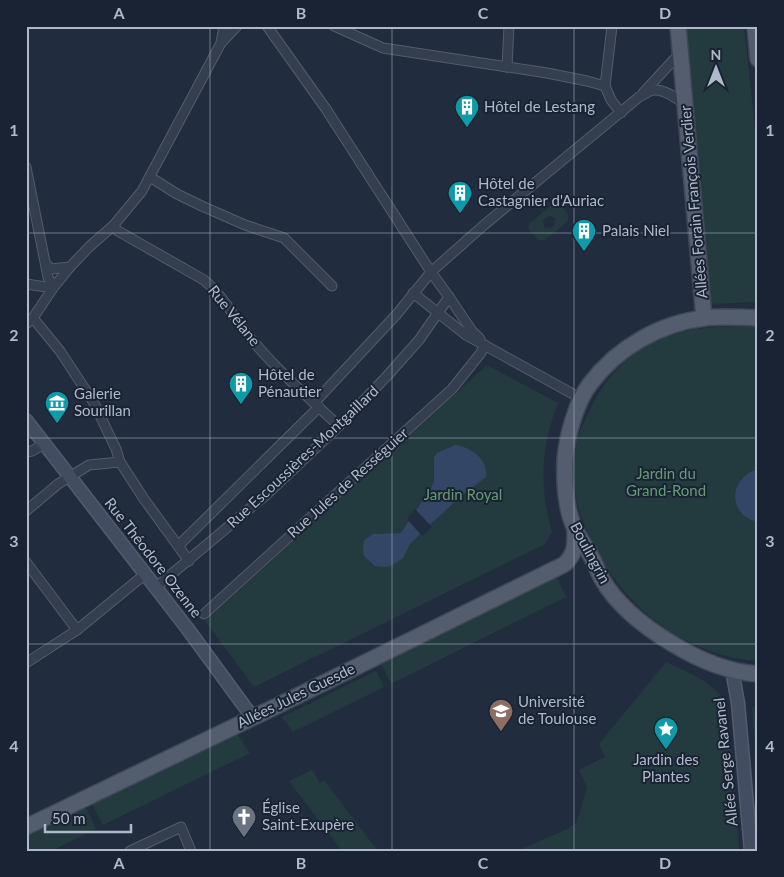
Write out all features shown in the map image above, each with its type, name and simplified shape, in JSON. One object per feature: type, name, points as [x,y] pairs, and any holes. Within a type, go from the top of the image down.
[{"type":"main road","name":"Allées Forain François Verdier","points":[[678,26],[704,318]]},
{"type":"main road","points":[[755,26],[758,59]]},
{"type":"main road","name":"Boulingrin","points":[[758,318],[704,318],[670,327],[634,343],[605,367],[589,385],[572,426],[566,448],[564,476],[567,502],[575,530],[601,577],[622,605],[650,630],[694,657],[732,670],[758,674]]},
{"type":"main road","points":[[565,564],[573,555],[575,530]]},
{"type":"main road","points":[[565,564],[578,564],[601,577]]},
{"type":"main road","name":"Allées Jules Guesde","points":[[26,827],[253,718],[565,564]]},
{"type":"street","points":[[221,43],[224,26]]},
{"type":"street","points":[[190,561],[120,462],[116,449],[94,403],[60,352],[30,321],[70,267],[113,226],[142,191],[221,43],[237,26]]},
{"type":"street","points":[[267,26],[322,103],[431,272],[472,331],[485,345]]},
{"type":"street","points":[[334,26],[383,48],[547,73],[605,86]]},
{"type":"street","points":[[507,67],[509,26]]},
{"type":"street","points":[[612,26],[605,86],[611,100],[621,113]]},
{"type":"street","points":[[178,546],[316,405],[397,314],[431,272],[484,225],[621,113],[639,97],[680,53]]},
{"type":"street","points":[[639,97],[649,91],[657,90],[686,106]]},
{"type":"street","points":[[26,166],[31,214],[53,288]]},
{"type":"street","points":[[150,177],[177,194],[218,213],[245,225],[284,238],[332,286]]},
{"type":"street","name":"Rue Vélane","points":[[113,226],[118,231],[204,280],[216,290],[260,349],[339,426]]},
{"type":"street","points":[[46,264],[51,269],[70,267]]},
{"type":"street","points":[[26,284],[53,288]]},
{"type":"street","points":[[414,292],[437,313],[466,335],[582,399]]},
{"type":"street","name":"Rue Escoussières-Montgaillard","points":[[156,588],[266,495],[339,426],[419,340],[449,297]]},
{"type":"street","name":"Rue Jules de Rességuier","points":[[204,614],[452,389],[485,345]]},
{"type":"street","name":"Rue Théodore Ozenne","points":[[26,420],[144,575],[156,588],[253,718]]},
{"type":"street","points":[[26,452],[32,451],[44,444]]},
{"type":"street","points":[[26,511],[69,476],[89,465],[120,462]]},
{"type":"street","points":[[26,562],[77,630]]},
{"type":"street","points":[[26,663],[77,630],[144,575]]},
{"type":"street","name":"Allée Serge Ravanel","points":[[732,670],[738,703],[751,851]]},
{"type":"street","points":[[130,851],[181,827],[191,851]]},
{"type":"green space","points":[[686,26],[744,26],[758,156],[758,302],[711,304]]},
{"type":"green space","points":[[554,203],[561,205],[568,214],[568,221],[545,240],[538,240],[529,229],[529,224]],"holes":[[[550,216],[555,218],[554,225],[551,228],[544,227],[543,220]]]},
{"type":"green space","name":"Jardin du Grand-Rond","points":[[758,326],[758,661],[732,657],[706,649],[682,638],[660,624],[640,607],[606,567],[593,544],[579,510],[574,483],[574,459],[579,434],[596,398],[612,375],[622,365],[643,348],[676,333],[712,327]]},
{"type":"green space","name":"Jardin Royal","points":[[487,365],[558,403],[552,419],[545,451],[545,499],[552,532],[545,544],[254,687],[205,621]]},
{"type":"green space","points":[[556,575],[566,597],[391,684],[380,661]]},
{"type":"green space","name":"Jardin des Plantes","points":[[666,662],[694,675],[714,688],[723,704],[730,743],[739,851],[525,851],[524,848],[567,829],[577,822],[587,787],[579,770],[605,757],[599,744]]},
{"type":"green space","points":[[376,671],[384,687],[293,732],[282,717]]},
{"type":"green space","points":[[752,707],[758,707],[758,788]]},
{"type":"green space","points":[[235,731],[250,753],[103,825],[91,802]]},
{"type":"green space","points":[[312,770],[320,783],[324,780],[378,851],[342,851],[289,781]]},
{"type":"green space","points":[[85,805],[96,829],[51,851],[26,851],[26,834]]},
{"type":"water","points":[[455,445],[467,448],[477,455],[485,465],[486,477],[460,497],[410,544],[403,558],[388,567],[375,566],[364,556],[364,540],[373,534],[401,533],[431,488],[434,481],[434,457],[437,453]]},
{"type":"water","points":[[758,469],[758,522],[748,518],[741,512],[736,505],[735,496],[741,480]]},
{"type":"pier","points":[[415,509],[432,527],[422,536],[407,519]]},
{"type":"place","name":"Hôtel de Lestang","points":[[467,128]]},
{"type":"place","name":"Hôtel de Castagnier d'Auriac","points":[[460,214]]},
{"type":"place","name":"Palais Niel","points":[[584,252]]},
{"type":"place","name":"Hôtel de Pénautier","points":[[241,405]]},
{"type":"place","name":"Galerie Sourillan","points":[[57,424]]},
{"type":"place","name":"Université de Toulouse","points":[[501,732]]},
{"type":"place","name":"Jardin des Plantes","points":[[666,750]]},
{"type":"place","name":"Église Saint-Exupère","points":[[244,838]]}]
